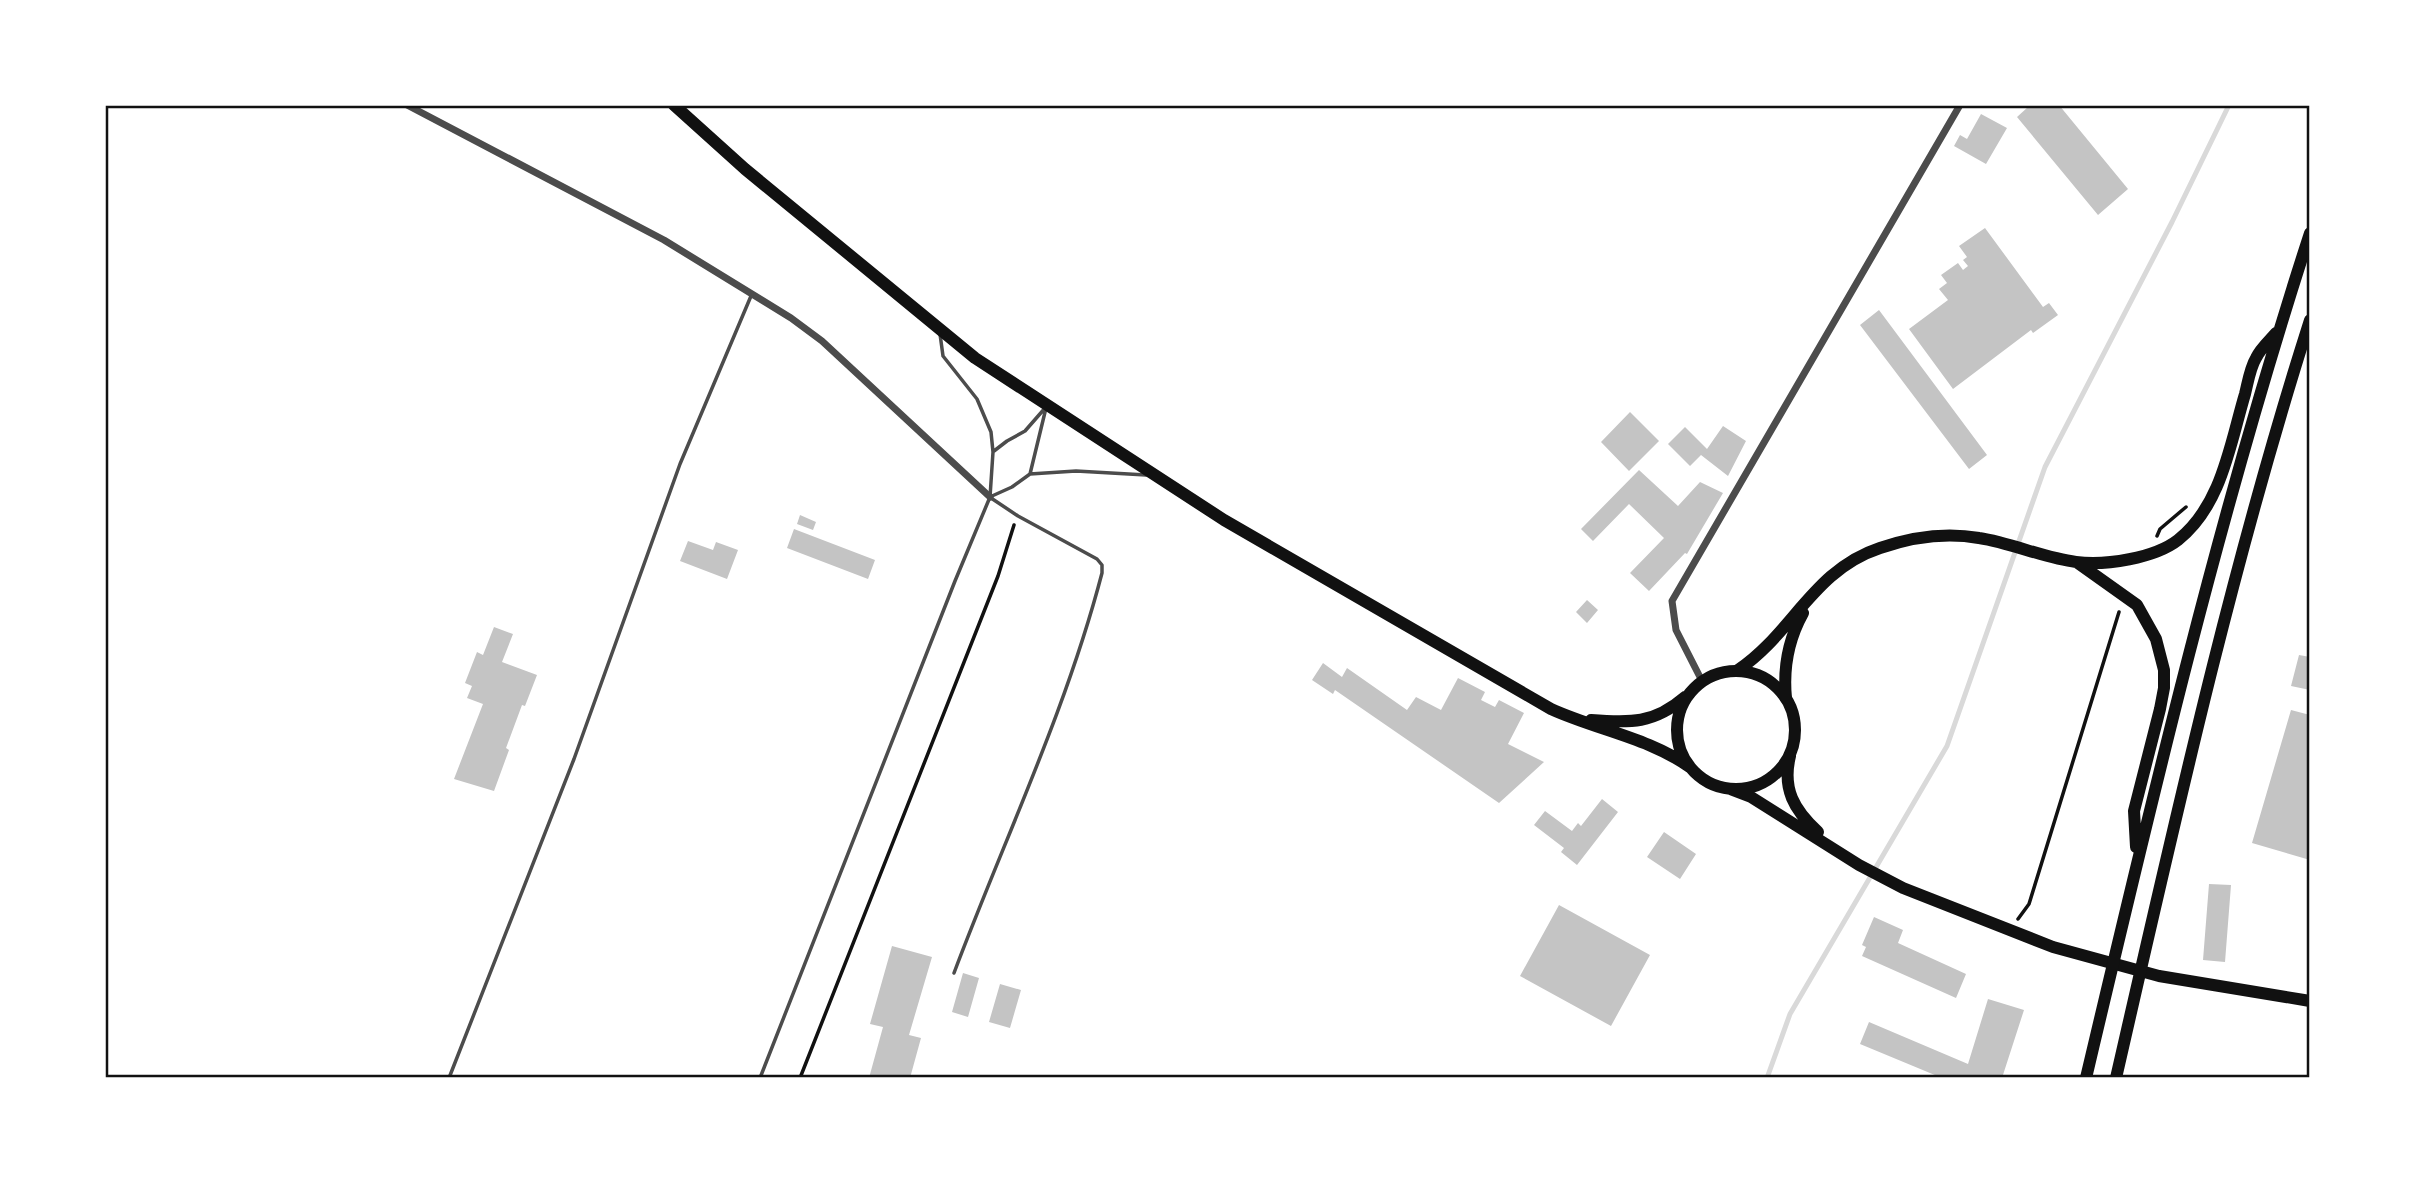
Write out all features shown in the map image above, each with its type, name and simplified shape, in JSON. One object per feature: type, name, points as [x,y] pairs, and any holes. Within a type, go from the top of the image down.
[{"type":"main road","points":[[674,105],[745,169],[975,358],[1224,520],[1551,709],[1655,747],[1691,768],[1702,778],[1751,797],[1859,865],[1903,888],[2053,947],[2160,976],[2310,1001]]},
{"type":"main road","points":[[2086,1078],[2137,861],[2233,487],[2278,330],[2310,233]]},
{"type":"main road","points":[[2116,1078],[2164,867],[2219,647],[2259,494],[2310,320]]},
{"type":"main road","points":[[2077,563],[2145,556],[2178,541],[2207,509],[2218,485],[2256,357],[2278,330]]},
{"type":"main road","points":[[1738,670],[1755,659],[1776,638],[1819,586],[1849,561],[1878,548],[1943,534],[1979,537],[2077,563],[2137,605],[2156,639],[2164,670],[2160,709],[2134,811],[2137,861]]},
{"type":"main road","points":[[1786,698],[1785,671],[1789,643],[1819,586]]},
{"type":"main road","points":[[1573,719],[1620,722],[1645,720],[1672,708],[1702,681],[1719,673],[1738,670],[1756,674],[1773,683],[1786,698],[1793,714],[1795,732],[1787,778],[1793,804],[1813,828],[1859,865]]},
{"type":"main road","points":[[1689,693],[1681,708],[1677,732],[1683,755],[1691,768]]},
{"type":"main road","points":[[1730,789],[1758,784],[1771,777],[1783,765],[1791,749]]},
{"type":"street","points":[[407,105],[664,240],[791,318],[822,341],[990,497]]},
{"type":"street","points":[[1702,681],[1676,630],[1672,601],[1960,105]]},
{"type":"lane","points":[[449,1078],[574,759],[680,464],[752,294]]},
{"type":"lane","points":[[760,1078],[954,581],[990,497],[993,452],[991,432],[977,399],[943,356],[939,329]]},
{"type":"lane","points":[[993,452],[1025,431],[1047,405]]},
{"type":"lane","points":[[1030,474],[1047,405]]},
{"type":"lane","points":[[990,497],[1012,487],[1030,474],[1076,471],[1156,476]]},
{"type":"lane","points":[[954,973],[1064,694],[1088,627],[1102,573],[1102,565],[1097,559],[1018,516],[990,497]]},
{"type":"path","points":[[800,1078],[998,576],[1018,516]]},
{"type":"building","points":[[2026,105],[2059,105],[2128,189],[2098,215],[2017,117],[2028,107]]},
{"type":"building","points":[[1981,114],[2007,128],[1986,164],[1954,146],[1960,135],[1967,139]]},
{"type":"building","points":[[1985,228],[2043,307],[2049,303],[2058,315],[2033,333],[2031,330],[1953,389],[1909,329],[1948,300],[1939,289],[1947,283],[1941,275],[1958,263],[1963,270],[1968,266],[1963,260],[1967,257],[1959,246]]},
{"type":"building","points":[[1879,310],[1987,455],[1969,469],[1860,325]]},
{"type":"building","points":[[1630,412],[1659,441],[1629,471],[1601,442]]},
{"type":"building","points":[[1723,426],[1746,441],[1728,476],[1701,455],[1690,466],[1668,444],[1685,427],[1707,449]]},
{"type":"building","points":[[1639,470],[1678,506],[1700,482],[1723,493],[1687,554],[1685,553],[1649,591],[1630,573],[1664,538],[1629,504],[1593,541],[1581,529]]},
{"type":"building","points":[[800,515],[816,522],[813,530],[797,524]]},
{"type":"building","points":[[794,529],[875,560],[868,579],[787,548]]},
{"type":"building","points":[[688,541],[713,550],[716,542],[738,550],[727,579],[680,561]]},
{"type":"building","points":[[1587,600],[1598,610],[1587,623],[1576,612]]},
{"type":"building","points":[[494,627],[513,634],[502,662],[537,675],[506,748],[509,750],[494,791],[454,779],[483,704],[467,698],[472,686],[465,683],[477,652],[483,655]]},
{"type":"building","points":[[2299,655],[2310,657],[2310,690],[2291,686]]},
{"type":"building","points":[[1323,663],[1342,677],[1347,668],[1407,710],[1416,697],[1441,710],[1458,678],[1485,692],[1481,700],[1495,707],[1499,700],[1524,713],[1508,744],[1544,762],[1499,803],[1335,690],[1333,694],[1312,680]]},
{"type":"building","points":[[2291,710],[2310,715],[2310,860],[2252,843]]},
{"type":"building","points":[[1602,799],[1618,812],[1577,865],[1561,852],[1564,848],[1534,825],[1545,811],[1572,831],[1578,823],[1581,826]]},
{"type":"building","points":[[1664,832],[1696,854],[1680,879],[1647,857]]},
{"type":"building","points":[[2209,884],[2231,885],[2225,962],[2203,960]]},
{"type":"building","points":[[1559,905],[1650,955],[1611,1026],[1520,976]]},
{"type":"building","points":[[1874,917],[1903,930],[1898,943],[1966,974],[1956,998],[1862,956],[1866,947],[1862,945]]},
{"type":"building","points":[[892,946],[932,957],[909,1035],[921,1038],[910,1078],[869,1078],[883,1027],[870,1024]]},
{"type":"building","points":[[963,973],[979,978],[968,1017],[952,1012]]},
{"type":"building","points":[[1000,984],[1021,990],[1010,1028],[989,1022]]},
{"type":"building","points":[[1988,999],[2024,1010],[2002,1078],[1942,1078],[1860,1044],[1869,1022],[1968,1064]]},
{"type":"waterway","points":[[1767,1078],[1790,1014],[1947,746],[2045,467],[2172,222],[2229,105]]}]
